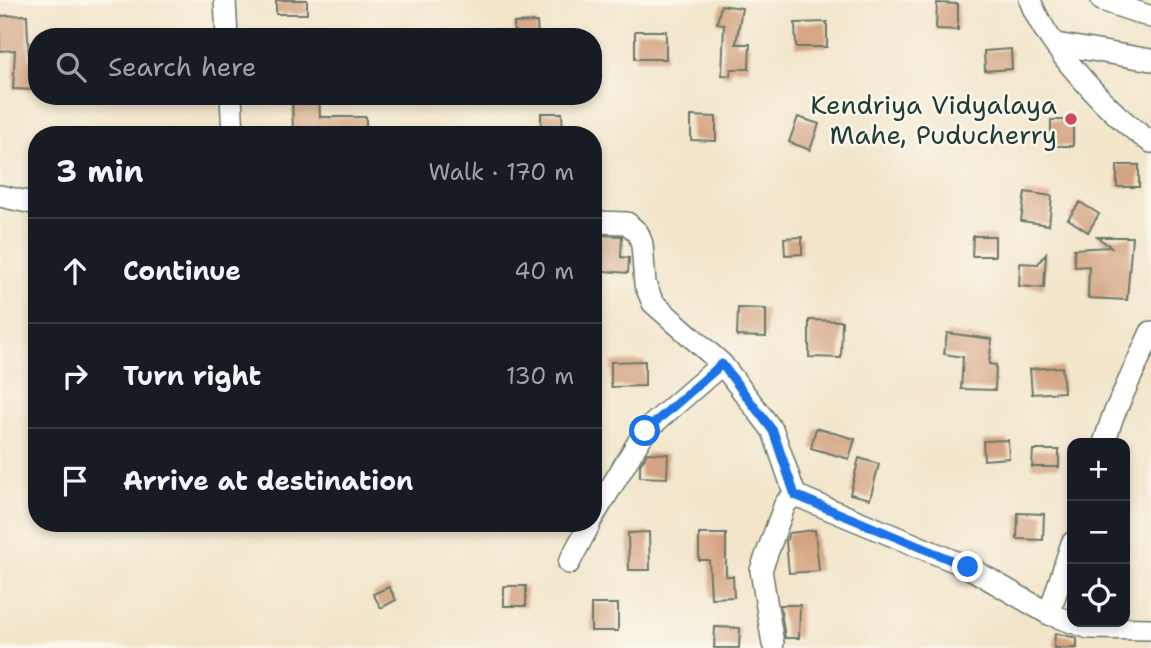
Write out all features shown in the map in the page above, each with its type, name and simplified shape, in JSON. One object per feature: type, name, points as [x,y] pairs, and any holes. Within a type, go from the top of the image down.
[{"type":"street","points":[[225,0],[227,28]]},
{"type":"street","points":[[1030,0],[1056,44],[1083,79],[1133,131],[1151,142]]},
{"type":"street","points":[[1102,0],[1151,18]]},
{"type":"street","points":[[1056,44],[1151,60]]},
{"type":"street","points":[[231,105],[233,126]]},
{"type":"street","points":[[0,197],[28,202]]},
{"type":"street","points":[[602,222],[628,223],[638,233],[644,256],[645,284],[653,303],[722,364],[773,431],[795,495],[968,567],[1049,614],[1089,628],[1151,629]]},
{"type":"street","points":[[1106,438],[1151,332]]},
{"type":"street","points":[[602,502],[645,431],[722,364]]},
{"type":"street","points":[[773,644],[761,570],[785,504],[795,495]]},
{"type":"street","points":[[569,563],[585,532]]},
{"type":"street","points":[[1049,614],[1067,558]]},
{"type":"building","points":[[276,0],[307,0],[307,14],[276,14]]},
{"type":"building","points":[[937,3],[958,4],[958,30],[936,29]]},
{"type":"building","points":[[721,5],[742,8],[736,44],[750,44],[749,69],[731,69],[730,76],[722,75],[724,24],[717,23]]},
{"type":"building","points":[[27,15],[28,90],[13,89],[15,50],[0,51],[0,16]]},
{"type":"building","points":[[537,22],[537,28],[514,28],[514,23]]},
{"type":"building","points":[[827,22],[827,47],[796,47],[795,23]]},
{"type":"building","points":[[635,31],[666,31],[666,59],[635,59]]},
{"type":"building","points":[[1011,49],[1012,69],[985,71],[984,51]]},
{"type":"building","points":[[292,105],[319,105],[320,117],[366,117],[366,126],[293,126]]},
{"type":"building","points":[[541,113],[562,113],[563,126],[541,126]]},
{"type":"building","points":[[691,116],[716,117],[716,141],[691,140]]},
{"type":"building","points":[[798,117],[819,124],[810,150],[789,142]]},
{"type":"building","points":[[1051,120],[1073,120],[1073,146],[1051,146]]},
{"type":"building","points":[[1117,165],[1139,165],[1139,187],[1117,187]]},
{"type":"building","points":[[1025,192],[1052,196],[1049,225],[1021,221]]},
{"type":"building","points":[[1080,202],[1099,214],[1088,232],[1068,219]]},
{"type":"building","points":[[602,235],[622,236],[621,257],[629,258],[628,273],[602,271]]},
{"type":"building","points":[[973,236],[995,236],[995,256],[972,256]]},
{"type":"building","points":[[802,237],[802,254],[785,255],[784,238]]},
{"type":"building","points":[[1097,237],[1132,237],[1127,300],[1088,298],[1089,266],[1075,267],[1074,249],[1111,247]]},
{"type":"building","points":[[1046,253],[1044,288],[1019,286],[1020,263],[1038,264]]},
{"type":"building","points":[[738,308],[766,309],[766,337],[737,336]]},
{"type":"building","points":[[809,320],[842,321],[841,358],[809,357]]},
{"type":"building","points":[[947,333],[992,339],[989,364],[996,365],[995,390],[961,389],[963,357],[944,354]]},
{"type":"building","points":[[645,361],[645,386],[611,387],[611,362]]},
{"type":"building","points":[[1062,367],[1064,392],[1032,394],[1030,369]]},
{"type":"building","points":[[816,428],[855,439],[849,459],[811,448]]},
{"type":"building","points":[[1008,440],[1009,458],[984,460],[983,441]]},
{"type":"building","points":[[1033,450],[1059,450],[1059,467],[1032,467]]},
{"type":"building","points":[[647,453],[668,454],[667,478],[640,477],[640,465]]},
{"type":"building","points":[[859,458],[879,464],[870,499],[850,494]]},
{"type":"building","points":[[1018,513],[1044,514],[1043,540],[1017,539]]},
{"type":"building","points":[[815,530],[819,571],[789,573],[786,541],[789,533]]},
{"type":"building","points":[[649,532],[650,570],[629,570],[628,533]]},
{"type":"building","points":[[699,534],[726,534],[726,576],[733,576],[734,597],[711,598],[709,560],[699,560]]},
{"type":"building","points":[[504,586],[526,586],[526,606],[504,606]]},
{"type":"building","points":[[389,587],[396,600],[381,608],[373,594]]},
{"type":"building","points":[[591,604],[618,604],[618,631],[591,631]]},
{"type":"building","points":[[780,605],[800,605],[799,638],[785,638]]},
{"type":"building","points":[[715,627],[740,628],[739,648],[714,648]]},
{"type":"building","points":[[1055,633],[1077,638],[1077,648],[1054,648]]},
{"type":"place","name":"Kendriya Vidyalaya Mahe, Puducherry","points":[[1071,119]]},
{"type":"route","points":[[645,431],[722,364],[773,431],[795,495],[968,567]]}]
